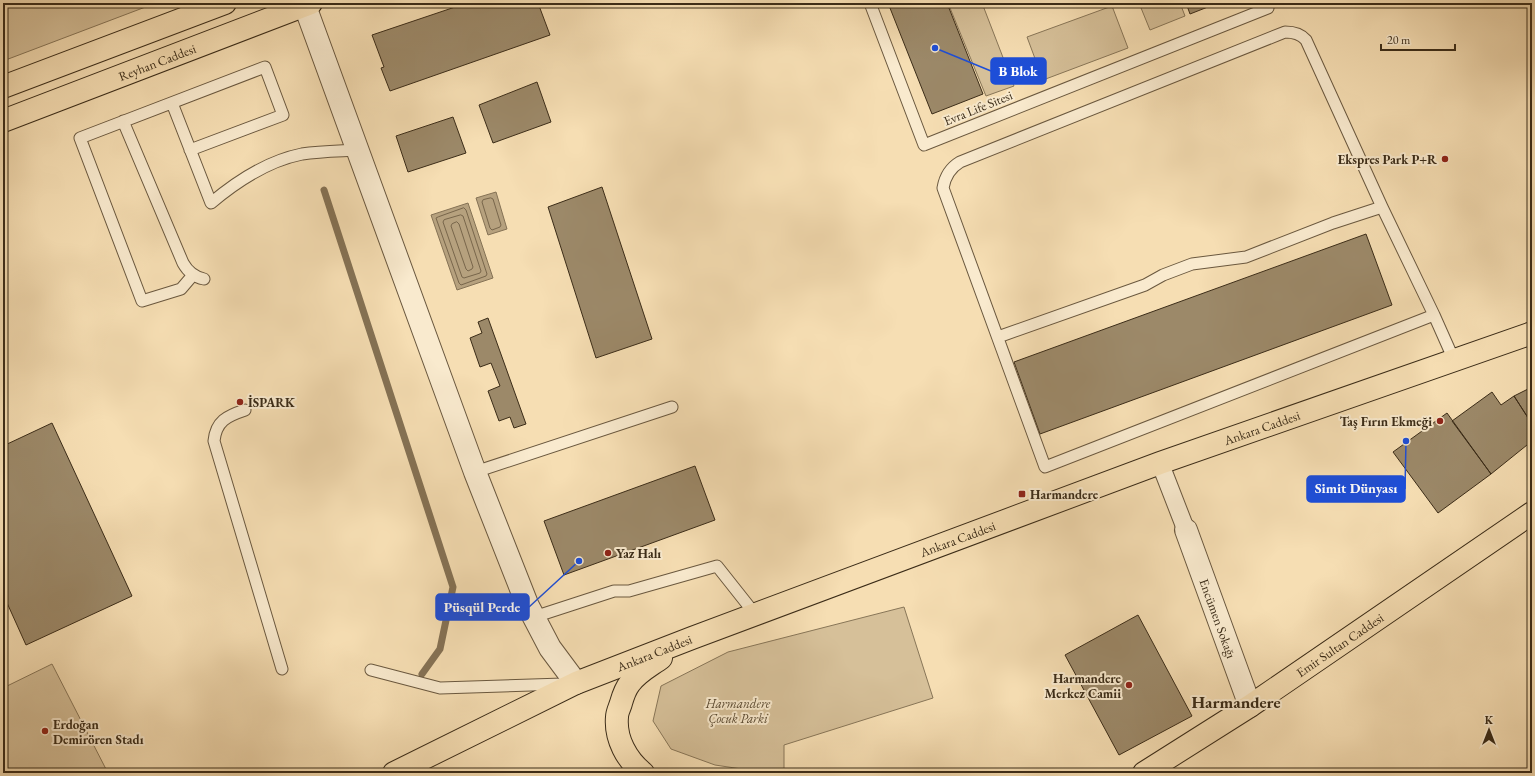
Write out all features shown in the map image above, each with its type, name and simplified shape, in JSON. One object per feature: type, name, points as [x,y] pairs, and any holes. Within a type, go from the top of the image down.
[{"type":"main road","points":[[3,87],[225,3]]},
{"type":"main road","name":"Reyhan Caddesi","points":[[3,121],[308,4]]},
{"type":"main road","name":"Ankara Caddesi","points":[[394,773],[576,683],[692,638],[1160,463],[1532,333]]},
{"type":"main road","name":"Emir Sultan Caddesi","points":[[1144,773],[1250,706],[1532,513]]},
{"type":"main road","points":[[643,773],[634,766],[625,752],[618,735],[617,717],[622,699],[629,684],[642,671],[692,638]]},
{"type":"street","points":[[308,4],[357,150],[475,472],[527,604],[550,648],[576,683]]},
{"type":"street","points":[[1160,463],[1186,530]]},
{"type":"street","name":"Encümen Sokağı","points":[[1186,530],[1250,706]]},
{"type":"lane","name":"Evra Life Sitesi","points":[[870,3],[924,145],[1268,8],[1266,3]]},
{"type":"lane","points":[[1434,315],[1045,467],[943,188],[945,180],[953,166],[968,159],[1285,32],[1295,33],[1306,40],[1382,207],[1434,315],[1454,360]]},
{"type":"lane","points":[[190,150],[283,115],[265,67],[80,138],[142,301],[181,289],[193,275]]},
{"type":"lane","points":[[172,103],[211,203],[246,176],[266,166],[302,154],[357,150]]},
{"type":"lane","points":[[123,121],[183,264],[193,275],[204,279]]},
{"type":"lane","points":[[998,337],[1145,285],[1163,275],[1192,264],[1246,257],[1333,223],[1382,207]]},
{"type":"lane","points":[[475,472],[672,407]]},
{"type":"lane","points":[[245,410],[234,414],[220,423],[215,433],[214,441],[282,669]]},
{"type":"lane","points":[[534,617],[614,591],[629,591],[717,566],[755,614]]},
{"type":"lane","points":[[371,670],[440,688],[576,683]]},
{"type":"green space","points":[[3,3],[156,3],[3,61]]},
{"type":"green space","points":[[948,3],[982,3],[1014,86],[986,96]]},
{"type":"green space","points":[[1139,3],[1180,3],[1185,16],[1150,30]]},
{"type":"green space","points":[[1112,6],[1128,48],[1043,80],[1027,37]]},
{"type":"green space","name":"Harmandere Çocuk Parki","points":[[904,607],[933,698],[784,745],[784,773],[768,773],[715,765],[671,749],[653,721],[661,686],[728,652]]},
{"type":"green space","name":"Erdoğan Demirören Stadı","points":[[52,664],[108,773],[3,773],[3,688]]},
{"type":"water","points":[[496,192],[507,229],[488,235],[476,198]]},
{"type":"water","points":[[468,203],[493,278],[457,290],[431,215]]},
{"type":"building","points":[[467,3],[538,3],[550,35],[390,91],[381,68],[384,67],[372,35]]},
{"type":"building","points":[[888,3],[947,3],[983,94],[932,114]]},
{"type":"building","points":[[1186,3],[1218,3],[1190,14]]},
{"type":"building","points":[[537,82],[551,122],[493,143],[479,105]]},
{"type":"building","points":[[453,117],[466,153],[408,172],[396,136]]},
{"type":"building","points":[[602,187],[652,339],[596,358],[548,207]]},
{"type":"building","points":[[1366,234],[1392,305],[1040,434],[1014,362]]},
{"type":"building","points":[[488,318],[526,424],[514,428],[510,417],[499,421],[488,391],[500,386],[491,363],[480,367],[470,338],[482,333],[478,322]]},
{"type":"building","points":[[1532,387],[1532,424],[1514,396]]},
{"type":"building","points":[[1492,392],[1501,405],[1514,396],[1532,424],[1532,441],[1491,474],[1452,421]]},
{"type":"building","points":[[1447,413],[1491,474],[1438,513],[1393,452]]},
{"type":"building","points":[[52,423],[132,596],[26,645],[3,594],[3,446]]},
{"type":"building","points":[[695,466],[715,520],[564,575],[544,521]]},
{"type":"building","name":"Harmandere Merkez Camii","points":[[1138,615],[1192,716],[1119,755],[1065,655]]},
{"type":"waterway","points":[[324,190],[453,587],[440,649],[422,674]]},
{"type":"place","name":"B Blok","points":[[935,48]]},
{"type":"place","name":"Ekspres Park P+R","points":[[1445,159]]},
{"type":"place","name":"İSPARK","points":[[240,402]]},
{"type":"place","name":"Taş Fırın Ekmeği","points":[[1440,421]]},
{"type":"place","name":"Simit Dünyası","points":[[1406,441]]},
{"type":"place","name":"Harmandere","points":[[1022,494]]},
{"type":"place","name":"Yaz Halı","points":[[608,553]]},
{"type":"place","name":"Püsqül Perde","points":[[579,561]]},
{"type":"place","name":"Harmandere Merkez Camii","points":[[1129,685]]},
{"type":"place","name":"Erdoğan Demirören Stadı","points":[[45,731]]},
{"type":"district","name":"Harmandere","points":[[1236,702]]}]
